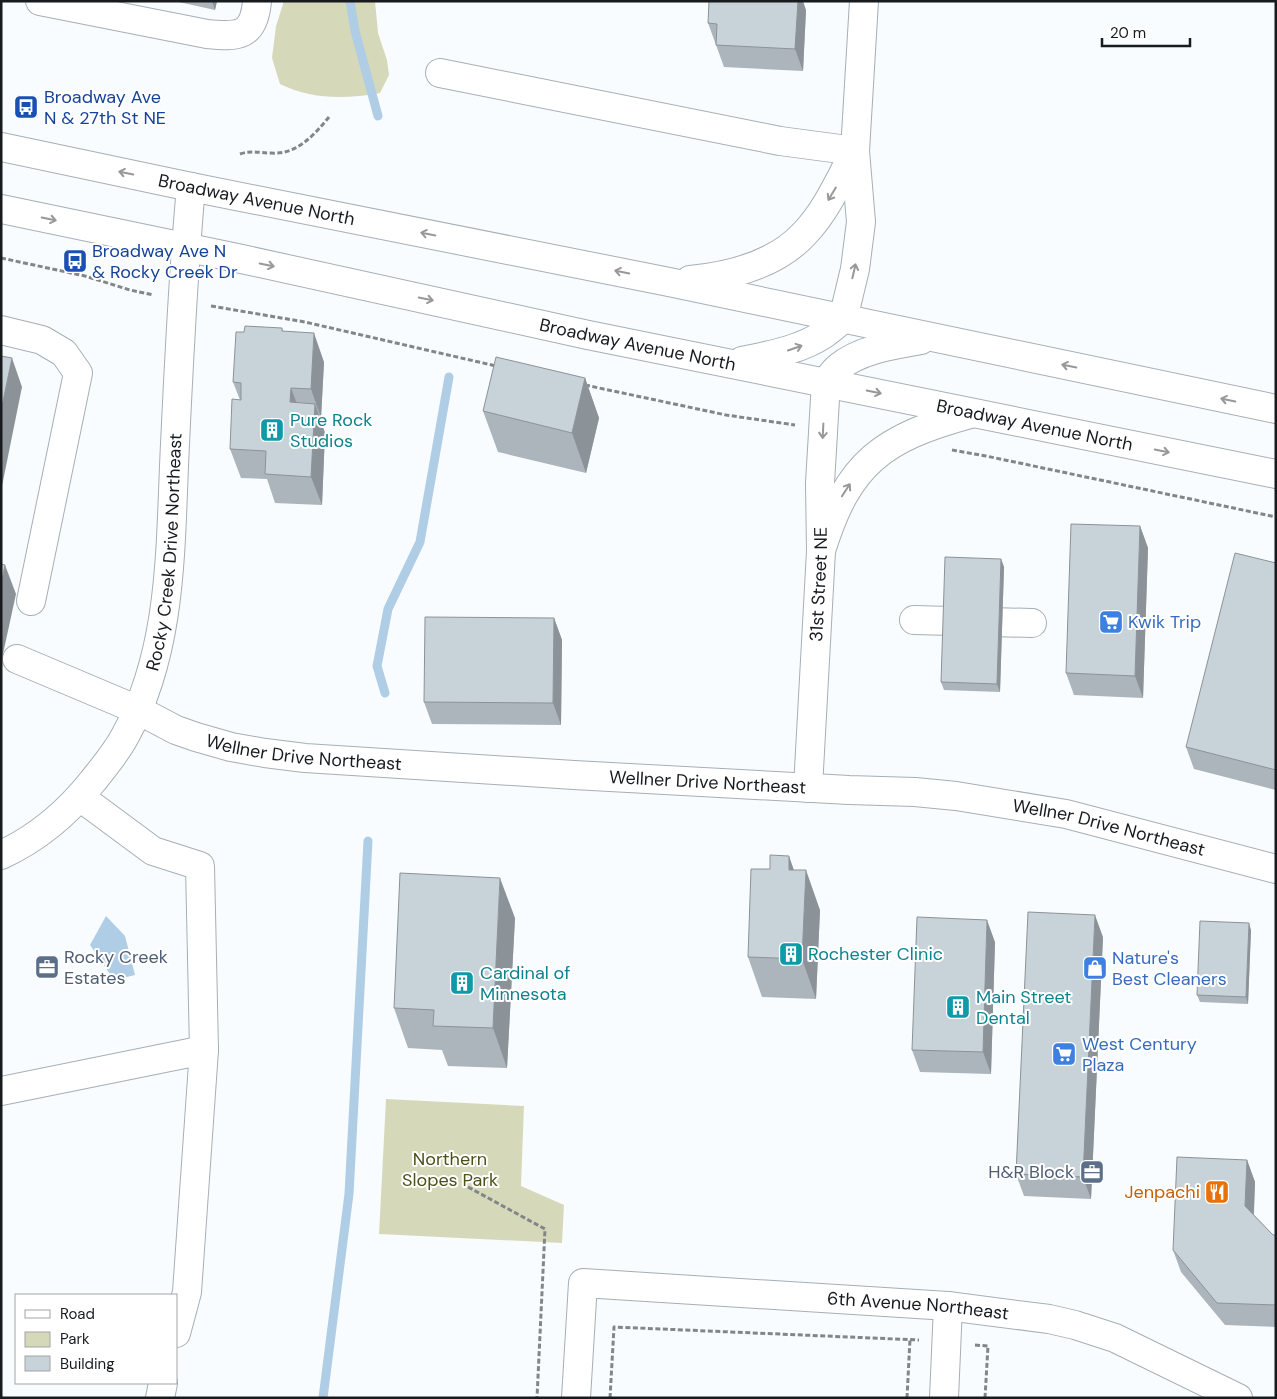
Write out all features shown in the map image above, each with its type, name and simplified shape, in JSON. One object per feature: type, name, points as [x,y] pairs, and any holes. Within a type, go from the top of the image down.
[{"type":"street","points":[[40,1],[224,36],[236,35],[252,26],[256,16],[257,1]]},
{"type":"street","points":[[731,364],[782,352],[805,344],[824,334],[843,319],[855,268],[861,222],[855,151],[864,1]]},
{"type":"street","points":[[440,73],[780,140],[855,151]]},
{"type":"street","name":"Broadway Avenue North","points":[[1,147],[191,187],[670,282],[1276,409]]},
{"type":"street","points":[[670,282],[709,278],[737,272],[759,265],[778,254],[805,234],[834,191],[855,151]]},
{"type":"street","name":"Rocky Creek Drive Northeast","points":[[1,855],[40,832],[80,797],[112,758],[138,710],[158,650],[166,592],[185,247],[191,187]]},
{"type":"street","name":"Broadway Avenue North","points":[[1,210],[185,247],[588,335],[1276,474]]},
{"type":"street","points":[[1,330],[42,340],[64,353],[78,373],[32,601]]},
{"type":"street","points":[[826,382],[837,368],[849,360],[890,346],[932,338]]},
{"type":"street","name":"31st Street NE","points":[[808,788],[821,551],[820,483],[826,382]]},
{"type":"street","points":[[821,551],[830,521],[841,498],[853,479],[868,461],[885,448],[926,428],[977,413]]},
{"type":"street","points":[[914,620],[1032,623]]},
{"type":"street","name":"Wellner Drive Northeast","points":[[17,659],[138,710],[176,730],[231,747],[265,753],[415,765],[808,788],[915,792],[1012,804],[1066,814],[1276,869]]},
{"type":"street","points":[[80,797],[153,851],[200,866],[204,1050],[187,1292],[178,1326]]},
{"type":"street","points":[[1,1090],[204,1050]]},
{"type":"street","name":"6th Avenue Northeast","points":[[576,1398],[583,1283],[948,1306],[1012,1313],[1075,1325],[1115,1338],[1238,1398]]},
{"type":"street","points":[[944,1398],[948,1306]]},
{"type":"street","points":[[160,1398],[163,1384]]},
{"type":"path","points":[[240,154],[250,151],[272,154],[289,152],[304,143],[329,117]]},
{"type":"path","points":[[1,258],[85,276],[130,290],[305,322],[505,368]]},
{"type":"path","points":[[582,384],[726,415],[786,423]]},
{"type":"path","points":[[944,449],[986,456],[1276,517]]},
{"type":"path","points":[[468,1188],[545,1229],[538,1398]]},
{"type":"path","points":[[610,1398],[614,1327],[910,1339],[907,1398]]},
{"type":"path","points":[[985,1398],[988,1346]]},
{"type":"green space","points":[[284,1],[375,1],[378,33],[387,60],[389,75],[380,93],[329,97],[304,93],[280,84],[272,58],[276,26]]},
{"type":"green space","name":"Northern Slopes Park","points":[[386,1099],[524,1106],[521,1186],[564,1205],[562,1243],[379,1234]]},
{"type":"water","points":[[106,916],[125,936],[135,975],[114,980],[90,945]]},
{"type":"building","points":[[709,1],[798,1],[795,49],[716,45],[717,24],[708,23]]},
{"type":"building","name":"Pure Rock Studios","points":[[245,326],[282,328],[282,331],[314,333],[311,389],[291,388],[290,402],[315,404],[311,477],[265,474],[266,451],[230,449],[232,399],[241,400],[241,383],[233,382],[236,332],[244,332]]},
{"type":"building","points":[[1,356],[12,358],[1,411]]},
{"type":"building","points":[[496,357],[585,378],[572,433],[483,411]]},
{"type":"building","name":"Kwik Trip","points":[[1071,524],[1140,526],[1135,676],[1066,673]]},
{"type":"building","points":[[1235,553],[1276,563],[1276,770],[1186,747]]},
{"type":"building","points":[[945,557],[1001,559],[997,684],[941,682]]},
{"type":"building","points":[[1,564],[5,565],[1,585]]},
{"type":"building","points":[[425,617],[554,618],[553,703],[424,702]]},
{"type":"building","points":[[770,855],[789,856],[789,870],[806,870],[802,959],[748,957],[751,869],[770,869]]},
{"type":"building","name":"Cardinal of Minnesota","points":[[400,873],[500,878],[493,1028],[433,1026],[434,1010],[394,1008]]},
{"type":"building","name":"West Century Plaza","points":[[1028,912],[1095,915],[1083,1177],[1016,1174]]},
{"type":"building","name":"Main Street Dental","points":[[917,917],[987,920],[983,1052],[912,1050]]},
{"type":"building","points":[[1200,921],[1249,923],[1246,997],[1197,995]]},
{"type":"building","points":[[1177,1157],[1247,1160],[1245,1206],[1273,1235],[1276,1235],[1276,1305],[1217,1303],[1173,1250]]},
{"type":"waterway","points":[[350,1],[355,31],[378,116]]},
{"type":"waterway","points":[[385,693],[377,666],[388,609],[420,542],[449,377]]},
{"type":"waterway","points":[[323,1398],[349,1194],[368,841]]},
{"type":"place","name":"Broadway Ave N & 27th St NE","points":[[26,107]]},
{"type":"place","name":"Broadway Ave N & Rocky Creek Dr","points":[[75,261]]},
{"type":"place","name":"Pure Rock Studios","points":[[272,430]]},
{"type":"place","name":"Kwik Trip","points":[[1111,622]]},
{"type":"place","name":"Rochester Clinic","points":[[791,954]]},
{"type":"place","name":"Rocky Creek Estates","points":[[47,967]]},
{"type":"place","name":"Nature's Best Cleaners","points":[[1095,968]]},
{"type":"place","name":"Cardinal of Minnesota","points":[[462,983]]},
{"type":"place","name":"Main Street Dental","points":[[958,1007]]},
{"type":"place","name":"West Century Plaza","points":[[1064,1054]]},
{"type":"place","name":"H&R Block","points":[[1092,1172]]},
{"type":"place","name":"Jenpachi","points":[[1217,1192]]}]
